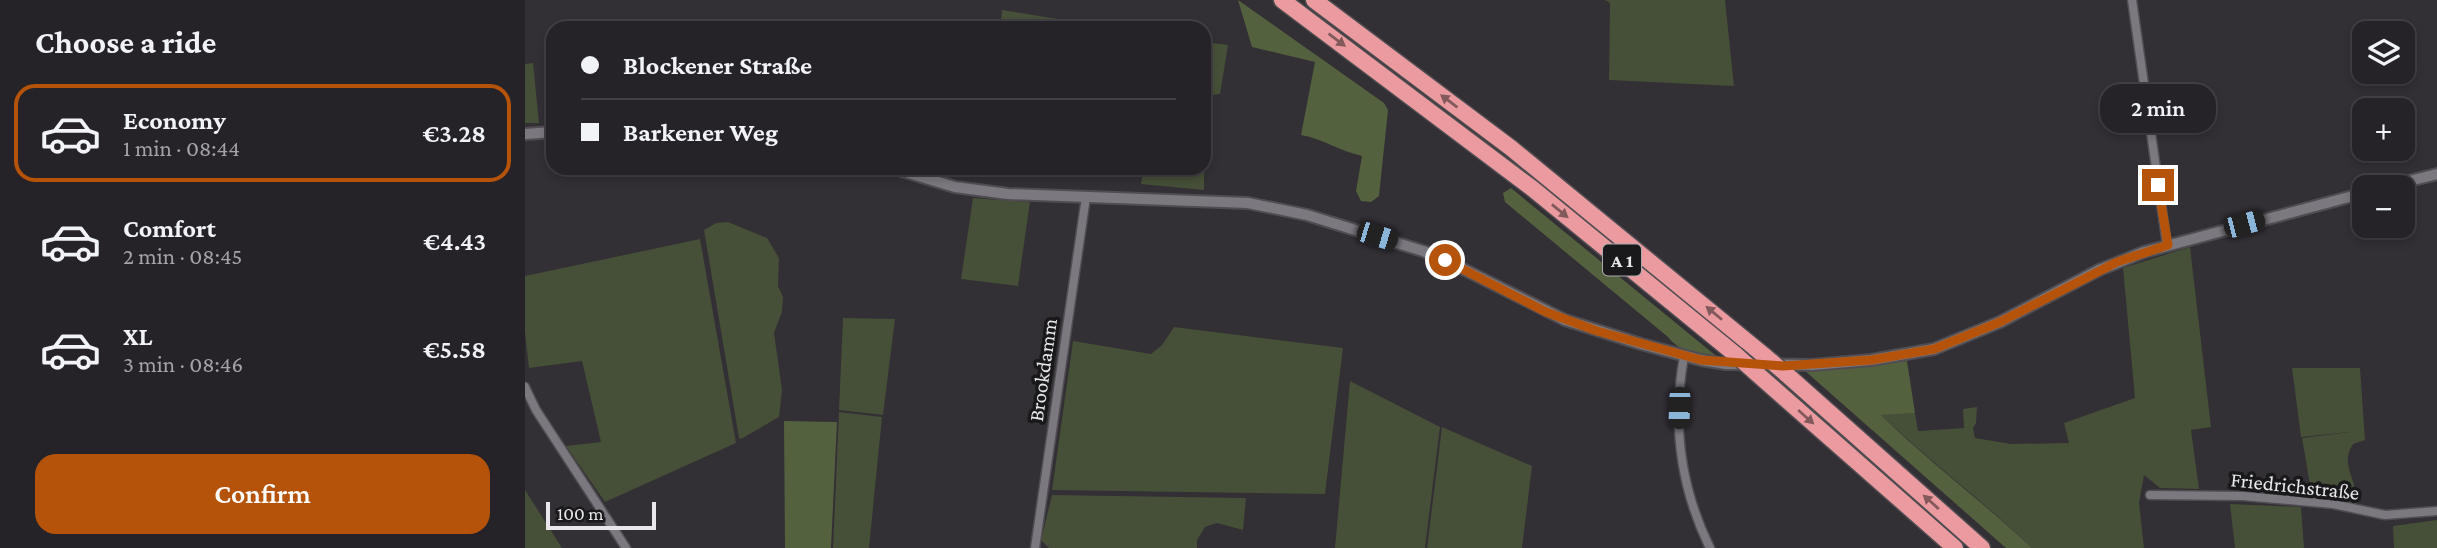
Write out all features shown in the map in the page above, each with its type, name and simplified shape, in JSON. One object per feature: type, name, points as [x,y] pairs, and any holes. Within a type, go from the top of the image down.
[{"type":"highway","name":"A 1","points":[[1282,0],[1503,166],[1736,355],[1955,548]]},
{"type":"highway","name":"A 1","points":[[1314,0],[1507,145],[1766,357],[1982,548]]},
{"type":"street","points":[[2132,0],[2168,245]]},
{"type":"street","points":[[525,134],[546,132]]},
{"type":"street","points":[[2415,180],[2437,174]]},
{"type":"street","points":[[913,175],[938,183],[1008,194],[1248,203],[1307,215],[1400,243],[1445,260],[1565,320],[1684,356],[1726,364],[1783,366],[1864,361],[1919,353],[2000,322],[2117,262],[2168,245],[2352,196]]},
{"type":"street","name":"Brookdamm","points":[[1035,548],[1086,197]]},
{"type":"street","points":[[1684,356],[1679,402],[1680,453],[1695,513],[1710,548]]},
{"type":"street","points":[[525,387],[536,410],[626,548]]},
{"type":"street","name":"Friedrichstraße","points":[[2150,495],[2243,496],[2333,504],[2385,514],[2437,511]]},
{"type":"green space","points":[[1238,0],[1384,103],[1388,110],[1379,196],[1371,202],[1361,201],[1356,191],[1362,156],[1301,135],[1315,62],[1252,47]]},
{"type":"green space","points":[[1605,0],[1725,0],[1734,86],[1609,80],[1610,3]]},
{"type":"green space","points":[[1002,10],[1070,21],[1001,21]]},
{"type":"green space","points":[[1211,43],[1228,45],[1220,94],[1211,95]]},
{"type":"green space","points":[[533,63],[539,123],[525,123],[525,64]]},
{"type":"green space","points":[[1143,175],[1204,175],[1204,190],[1141,184]]},
{"type":"green space","points":[[1511,188],[1715,355],[1689,351],[1672,342],[1505,202],[1503,193]]},
{"type":"green space","points":[[973,198],[1030,202],[1018,286],[961,279]]},
{"type":"green space","points":[[728,222],[767,238],[779,258],[778,286],[783,297],[782,312],[774,333],[782,390],[779,417],[741,439],[704,230],[716,223]]},
{"type":"green space","points":[[700,239],[736,443],[605,502],[566,446],[601,442],[582,361],[529,368],[525,332],[525,276]]},
{"type":"green space","points":[[2190,247],[2211,427],[2191,430],[2199,489],[2160,488],[2144,475],[2139,503],[2144,548],[2032,548],[1880,414],[1915,413],[1918,431],[1964,428],[1963,409],[1977,407],[1973,428],[1975,438],[2011,444],[2069,443],[2064,423],[2135,398],[2123,268]]},
{"type":"green space","points":[[843,318],[895,319],[883,415],[839,410]]},
{"type":"green space","points":[[1174,327],[1343,348],[1325,494],[1052,490],[1073,341],[1151,354],[1162,345]]},
{"type":"green space","points":[[1907,361],[1915,413],[1881,415],[2032,548],[2006,548],[1804,370]]},
{"type":"green space","points":[[2292,368],[2360,368],[2365,440],[2353,444],[2348,455],[2355,487],[2352,503],[2315,495],[2311,491],[2302,438],[2350,432],[2301,437]]},
{"type":"green space","points":[[1350,381],[1440,427],[1425,548],[1335,548]]},
{"type":"green space","points":[[839,412],[882,417],[869,548],[833,548]]},
{"type":"green space","points":[[784,421],[837,422],[831,548],[785,548]]},
{"type":"green space","points":[[1442,427],[1532,466],[1522,548],[1427,548]]},
{"type":"green space","points":[[525,490],[562,548],[525,548]]},
{"type":"green space","points":[[1052,495],[1246,498],[1243,530],[1217,523],[1205,527],[1197,540],[1197,548],[1049,548],[1041,540]]},
{"type":"green space","points":[[2230,504],[2301,507],[2304,548],[2235,548]]},
{"type":"green space","points":[[2437,520],[2437,548],[2394,548],[2393,526]]},
{"type":"route","points":[[1445,260],[1565,320],[1701,360],[1726,364],[1783,366],[1871,360],[1934,349],[2000,322],[2099,270],[2168,245],[2158,185]]}]
